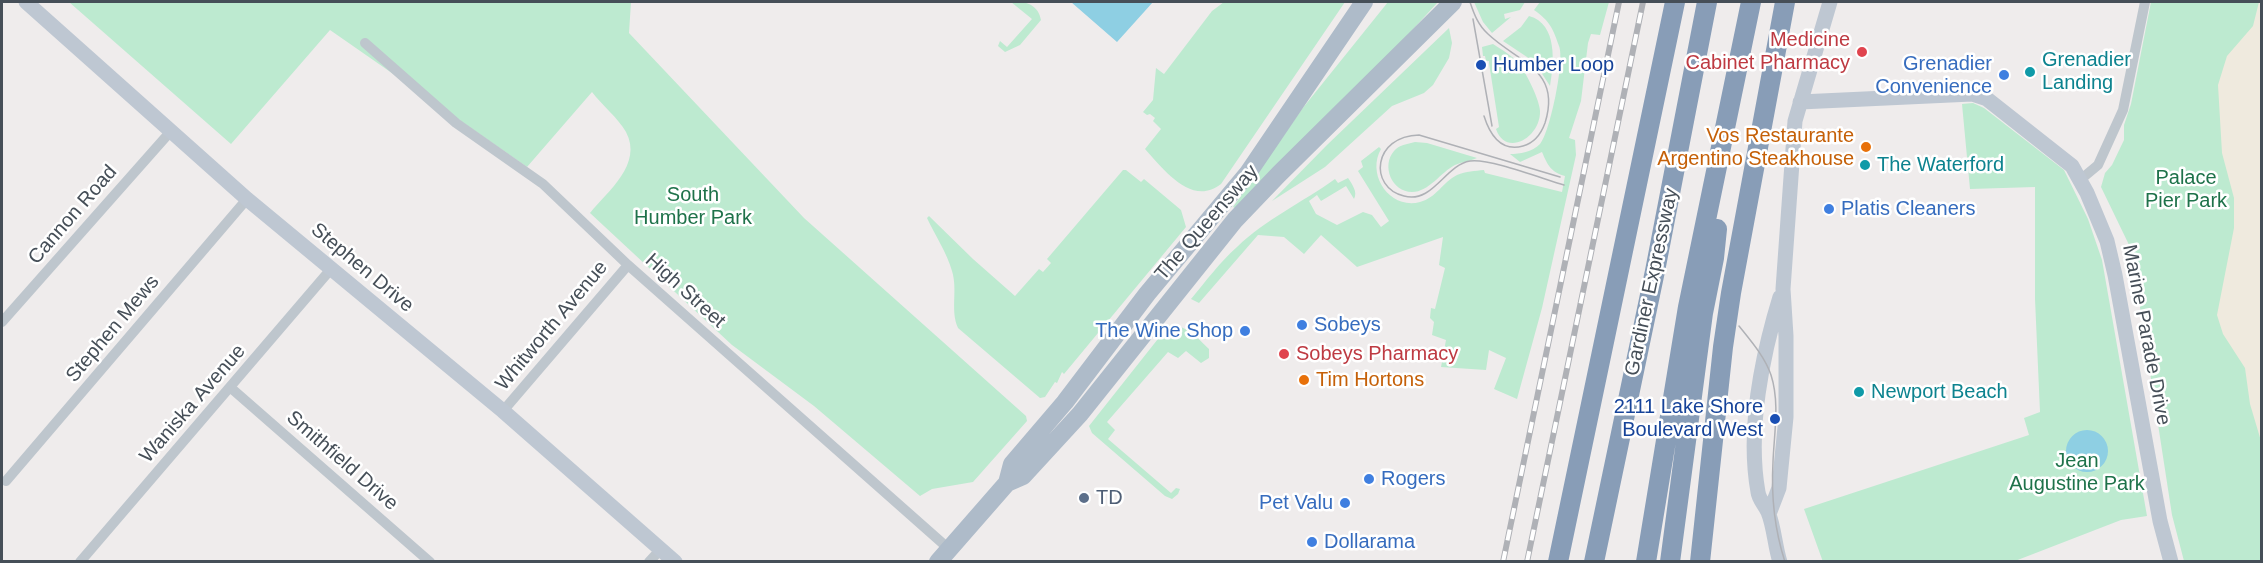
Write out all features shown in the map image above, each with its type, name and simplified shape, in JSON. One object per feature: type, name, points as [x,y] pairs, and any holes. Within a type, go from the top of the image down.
[{"type":"highway","points":[[1558,561],[1676,2]]},
{"type":"highway","name":"Gardiner Expressway","points":[[1594,561],[1655,270],[1707,2]]},
{"type":"highway","name":"Gardiner Expressway","points":[[1646,561],[1707,255],[1729,113],[1751,2]]},
{"type":"highway","points":[[1700,561],[1731,293],[1785,2]]},
{"type":"highway","points":[[1670,561],[1696,310]]},
{"type":"main road","name":"The Queensway","points":[[1007,483],[1012,464],[1065,402],[1147,294],[1248,173],[1364,2]]},
{"type":"main road","name":"The Queensway","points":[[943,555],[1007,483],[1023,476],[1080,414],[1235,220],[1448,7]]},
{"type":"street","name":"Stephen Drive","points":[[26,2],[247,200],[503,411],[675,561]]},
{"type":"street","points":[[1769,514],[1779,488],[1786,417],[1786,336],[1783,289],[1795,121],[1830,2]]},
{"type":"street","points":[[2080,180],[2098,165],[2123,110],[2145,2]]},
{"type":"street","name":"High Street","points":[[365,43],[456,123],[543,184],[943,555]]},
{"type":"street","name":"Marine Parade Drive","points":[[1800,102],[1964,94],[1979,96],[1995,105],[2072,166],[2112,258],[2160,521],[2171,561]]},
{"type":"street","name":"Cannon Road","points":[[2,322],[171,131]]},
{"type":"street","name":"Stephen Mews","points":[[6,481],[247,200]]},
{"type":"street","name":"Whitworth Avenue","points":[[503,411],[628,265]]},
{"type":"street","name":"Waniska Avenue","points":[[80,561],[331,269]]},
{"type":"street","points":[[1780,561],[1769,514],[1758,496],[1755,467],[1756,433],[1767,344],[1783,289]]},
{"type":"street","name":"Smithfield Drive","points":[[231,388],[430,561]]},
{"type":"street","points":[[649,561],[661,549]]},
{"type":"green space","name":"South Humber Park","points":[[69,2],[631,2],[629,33],[804,218],[1026,416],[1027,421],[973,482],[932,489],[920,496],[814,406],[732,345],[590,213],[621,176],[630,155],[630,144],[626,132],[592,92],[527,167],[330,30],[231,144]]},
{"type":"green space","points":[[1011,2],[1021,2],[1034,7],[1041,20],[1020,45],[1005,52],[998,46],[1000,41],[1007,47],[1032,19]]},
{"type":"green space","points":[[1224,2],[1345,2],[1221,184],[1210,190],[1200,191],[1189,189],[1179,183],[1145,149],[1161,129],[1153,121],[1155,118],[1143,112],[1153,100],[1156,68],[1164,74],[1212,11]]},
{"type":"green space","points":[[1388,2],[1438,2],[1394,50],[1235,208],[1233,207],[1302,109]]},
{"type":"green space","points":[[1474,2],[1525,2],[1520,10],[1504,14],[1505,19],[1511,17],[1492,33],[1483,22]]},
{"type":"green space","points":[[1540,2],[1609,2],[1600,35],[1591,34],[1588,43],[1581,101],[1569,138],[1575,140],[1576,155],[1542,308],[1517,399],[1494,389],[1506,358],[1489,350],[1486,370],[1441,367],[1446,340],[1432,335],[1434,322],[1430,318],[1431,308],[1435,309],[1445,268],[1439,265],[1443,237],[1357,267],[1321,235],[1304,254],[1284,237],[1258,235],[1199,303],[1191,299],[1213,272],[1248,237],[1335,179],[1338,183],[1348,178],[1355,191],[1354,199],[1346,186],[1321,201],[1317,195],[1309,201],[1316,214],[1337,225],[1363,212],[1372,215],[1381,227],[1389,221],[1358,171],[1363,167],[1361,161],[1379,147],[1381,149],[1377,159],[1377,169],[1379,179],[1391,196],[1399,201],[1409,203],[1426,200],[1457,175],[1484,170],[1485,173],[1562,192],[1565,176],[1550,168],[1542,152],[1520,162],[1510,154],[1526,152],[1540,144],[1548,126],[1556,96],[1560,66],[1559,46],[1550,26],[1534,10]]},
{"type":"green space","name":"Palace Pier Park","points":[[2151,2],[2261,2],[2261,561],[2184,561],[2172,515],[2131,249],[2101,187],[2105,173],[2112,165],[2124,140],[2124,125],[2131,104]]},
{"type":"green space","points":[[1529,16],[1538,20],[1545,27],[1552,45],[1550,86],[1530,59],[1503,41],[1521,27]]},
{"type":"green space","points":[[1449,28],[1452,43],[1449,58],[1433,85],[1424,93],[1392,106],[1325,167],[1272,201],[1327,145]]},
{"type":"green space","points":[[1493,44],[1514,58],[1522,68],[1538,101],[1540,111],[1535,129],[1522,141],[1515,143],[1501,138],[1496,129],[1499,127],[1489,61],[1486,61],[1483,56],[1482,47]]},
{"type":"green space","name":"Jean Augustine Park","points":[[1973,103],[1984,108],[2064,170],[2088,219],[2102,260],[2147,516],[2121,520],[2015,561],[1823,562],[1804,509],[2029,435],[2024,418],[2040,412],[2035,299],[2035,187],[1970,189],[1962,104]]},
{"type":"green space","points":[[1415,142],[1427,143],[1477,158],[1455,165],[1424,189],[1405,191],[1394,183],[1391,177],[1390,157],[1396,149]]},
{"type":"green space","points":[[1123,170],[1141,182],[1144,179],[1181,210],[1186,227],[1064,374],[1062,372],[1057,383],[1055,382],[1045,397],[1040,398],[958,328],[955,314],[954,278],[950,264],[927,218],[929,216],[1015,296],[1039,269],[1043,272],[1051,263],[1047,259]]},
{"type":"green space","points":[[1169,325],[1186,329],[1196,336],[1209,349],[1209,358],[1201,363],[1186,351],[1178,358],[1168,352],[1107,422],[1115,430],[1108,439],[1171,493],[1176,488],[1180,489],[1172,499],[1165,496],[1092,433],[1089,426]]},
{"type":"sand","points":[[2259,2],[2262,2],[2261,441],[2250,404],[2245,368],[2223,334],[2217,315],[2234,228],[2234,198],[2222,153],[2218,85],[2227,56],[2253,26]]},
{"type":"water","points":[[1071,2],[1153,2],[1117,42]]},
{"type":"water","points":[[2087,430],[2095,431],[2102,436],[2107,443],[2107,459],[2102,466],[2095,471],[2087,472],[2079,471],[2072,466],[2067,459],[2066,451],[2067,443],[2072,436],[2079,431]]},
{"type":"tram line","points":[[1470,2],[1485,31],[1534,69],[1542,78],[1547,90],[1549,105],[1545,123],[1537,138],[1523,146],[1508,147],[1503,144],[1493,135],[1484,116]]},
{"type":"tram line","points":[[1473,19],[1492,126]]},
{"type":"tram line","points":[[1560,177],[1419,135],[1404,138],[1392,144],[1385,152],[1381,162],[1381,173],[1385,183],[1392,191],[1404,196],[1414,197],[1423,194],[1453,169],[1470,161],[1503,166],[1564,185]]},
{"type":"tram line","points":[[1739,326],[1765,362],[1774,386],[1776,407],[1772,475],[1773,500],[1778,537],[1785,562]]},
{"type":"railway","points":[[1503,562],[1619,2]]},
{"type":"railway","points":[[1527,562],[1643,2]]},
{"type":"place","name":"Medicine Cabinet Pharmacy","points":[[1862,52]]},
{"type":"place","name":"Humber Loop","points":[[1481,65]]},
{"type":"place","name":"Grenadier Landing","points":[[2030,72]]},
{"type":"place","name":"Grenadier Convenience","points":[[2004,75]]},
{"type":"place","name":"Vos Restaurante Argentino Steakhouse","points":[[1866,147]]},
{"type":"place","name":"The Waterford","points":[[1865,165]]},
{"type":"place","name":"Platis Cleaners","points":[[1829,209]]},
{"type":"place","name":"Sobeys","points":[[1302,325]]},
{"type":"place","name":"The Wine Shop","points":[[1245,331]]},
{"type":"place","name":"Sobeys Pharmacy","points":[[1284,354]]},
{"type":"place","name":"Tim Hortons","points":[[1304,380]]},
{"type":"place","name":"Newport Beach","points":[[1859,392]]},
{"type":"place","name":"2111 Lake Shore Boulevard West","points":[[1775,419]]},
{"type":"place","name":"Rogers","points":[[1369,479]]},
{"type":"place","name":"TD","points":[[1084,498]]},
{"type":"place","name":"Pet Valu","points":[[1345,503]]},
{"type":"place","name":"Dollarama","points":[[1312,542]]}]
